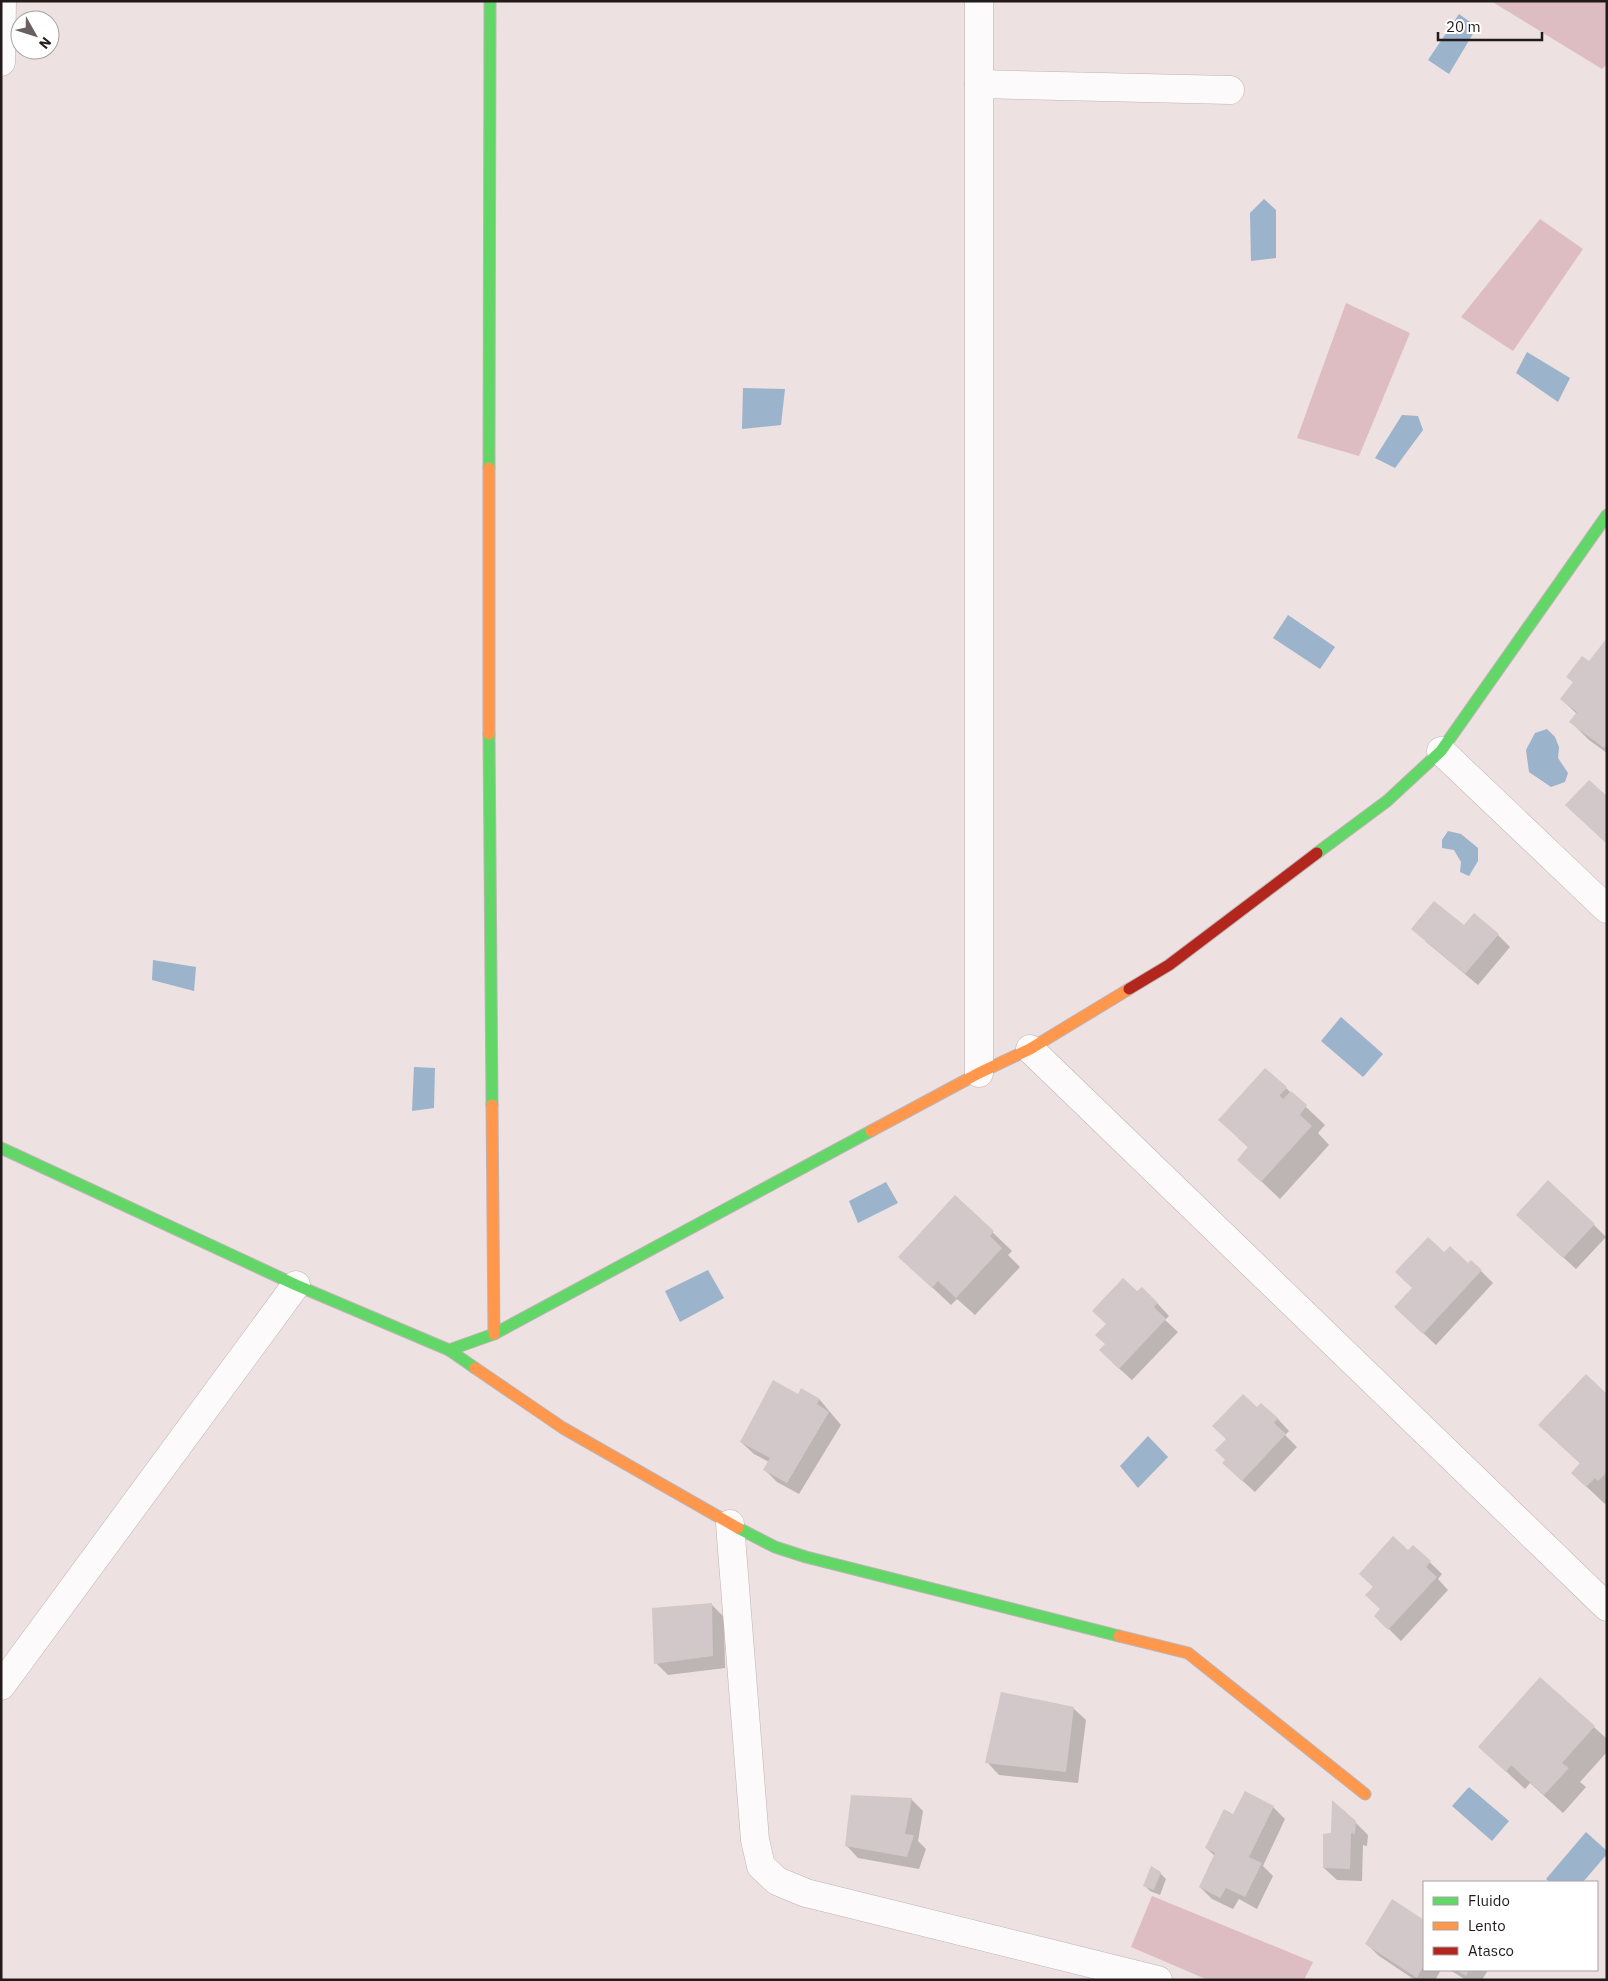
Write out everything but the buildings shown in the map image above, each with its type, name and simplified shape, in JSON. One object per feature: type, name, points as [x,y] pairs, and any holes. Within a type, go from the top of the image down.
[{"type":"street","points":[[1,62],[2,1]]},
{"type":"street","points":[[490,1],[489,777],[494,1334]]},
{"type":"street","points":[[979,1],[979,1073]]},
{"type":"street","points":[[980,84],[1230,90]]},
{"type":"street","points":[[449,1350],[494,1334],[979,1073],[1030,1049],[1168,965],[1387,801],[1441,751],[1607,515]]},
{"type":"street","points":[[1441,751],[1607,909]]},
{"type":"street","points":[[1030,1049],[1607,1607]]},
{"type":"street","points":[[1,1148],[296,1285],[449,1350],[563,1428],[730,1524],[775,1547],[806,1557],[1188,1653],[1365,1794]]},
{"type":"street","points":[[1,1686],[296,1285]]},
{"type":"street","points":[[730,1524],[754,1830],[761,1866],[777,1881],[806,1893],[1158,1980]]},
{"type":"shaded area","points":[[1491,1],[1607,1],[1607,64],[1602,69]]},
{"type":"shaded area","points":[[1540,219],[1583,249],[1513,351],[1461,317]]},
{"type":"shaded area","points":[[1346,303],[1410,333],[1359,456],[1297,438]]},
{"type":"shaded area","points":[[1152,1896],[1313,1962],[1304,1980],[1208,1980],[1131,1947]]},
{"type":"water","points":[[1459,14],[1477,27],[1449,74],[1428,60]]},
{"type":"water","points":[[1264,199],[1276,210],[1276,258],[1251,261],[1250,213]]},
{"type":"water","points":[[1527,352],[1570,378],[1558,402],[1516,373]]},
{"type":"water","points":[[743,388],[785,389],[781,425],[742,429]]},
{"type":"water","points":[[1402,415],[1418,416],[1423,430],[1395,468],[1375,458]]},
{"type":"water","points":[[1288,615],[1335,647],[1320,669],[1273,638]]},
{"type":"water","points":[[1547,729],[1555,737],[1559,747],[1558,758],[1568,773],[1565,782],[1551,787],[1529,772],[1526,750],[1535,733]]},
{"type":"water","points":[[1448,831],[1461,834],[1478,848],[1478,861],[1469,876],[1460,872],[1461,862],[1454,850],[1442,848],[1442,840]]},
{"type":"water","points":[[153,960],[196,967],[194,991],[152,980]]},
{"type":"water","points":[[1341,1017],[1383,1054],[1363,1077],[1321,1041]]},
{"type":"water","points":[[414,1067],[435,1068],[434,1108],[412,1111]]},
{"type":"water","points":[[886,1182],[898,1203],[858,1223],[849,1201]]},
{"type":"water","points":[[708,1270],[724,1298],[680,1322],[665,1291]]},
{"type":"water","points":[[1148,1436],[1168,1457],[1138,1488],[1120,1466]]},
{"type":"water","points":[[1469,1787],[1509,1821],[1492,1841],[1452,1806]]},
{"type":"water","points":[[1586,1832],[1607,1851],[1607,1854],[1584,1881],[1549,1881],[1546,1879]]},
{"type":"traffic: fast","points":[[489,468],[490,1]]},
{"type":"traffic: fast","points":[[1317,853],[1387,801],[1441,751],[1607,515]]},
{"type":"traffic: fast","points":[[489,734],[492,1105]]},
{"type":"traffic: fast","points":[[449,1350],[494,1334],[871,1131]]},
{"type":"traffic: fast","points":[[1,1148],[296,1285],[449,1350],[475,1368]]},
{"type":"traffic: fast","points":[[738,1528],[775,1547],[806,1557],[1119,1636]]},
{"type":"traffic: slow","points":[[489,468],[489,734]]},
{"type":"traffic: slow","points":[[871,1131],[979,1073],[1030,1049],[1129,989]]},
{"type":"traffic: slow","points":[[492,1105],[494,1334]]},
{"type":"traffic: slow","points":[[475,1368],[563,1428],[738,1528]]},
{"type":"traffic: slow","points":[[1119,1636],[1188,1653],[1365,1794]]},
{"type":"traffic: jam","points":[[1129,989],[1169,965],[1317,853]]}]
